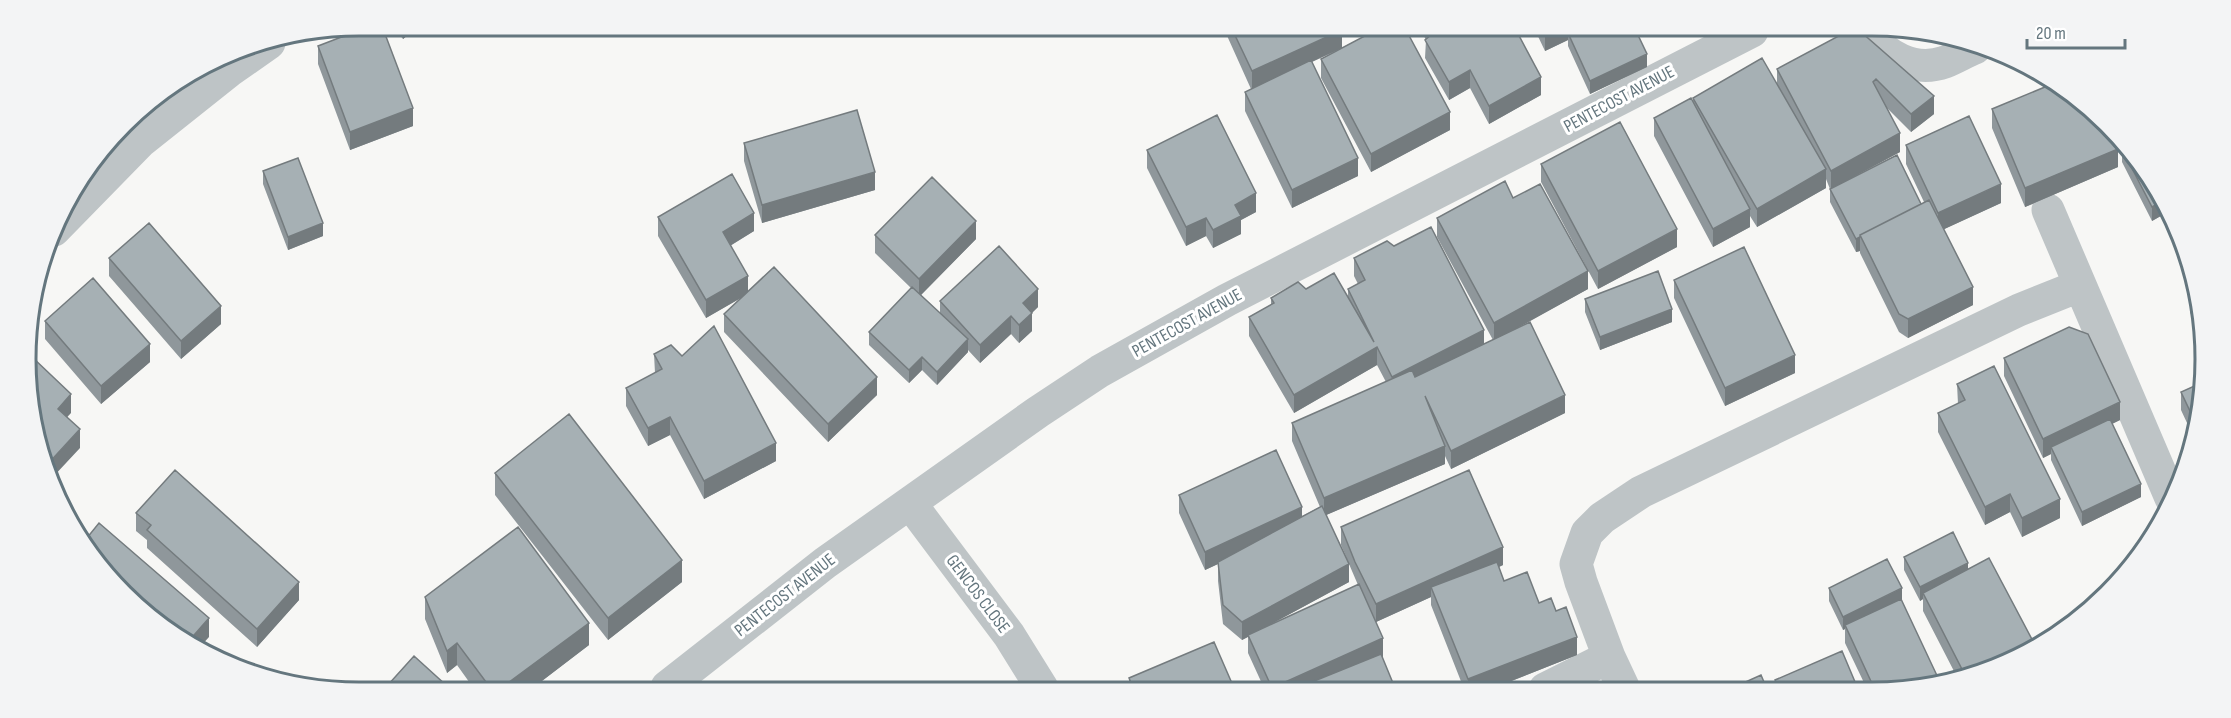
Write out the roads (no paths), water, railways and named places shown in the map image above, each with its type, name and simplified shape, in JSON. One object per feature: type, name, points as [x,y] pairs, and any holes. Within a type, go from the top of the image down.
[{"type":"street","name":"PENTECOST AVENUE","points":[[673,682],[825,562],[1083,383],[1198,317],[1742,36]]},
{"type":"street","points":[[1870,36],[1876,44],[1899,61],[1923,65],[1943,62],[1969,51]]},
{"type":"street","points":[[71,213],[141,141],[254,53]]},
{"type":"street","points":[[2048,210],[2167,489]]},
{"type":"street","points":[[1621,682],[1576,564],[1587,533],[1602,518],[1641,492],[2019,310],[2079,286]]},
{"type":"street","name":"GENCOS CLOSE","points":[[910,502],[1009,635],[1038,682]]},
{"type":"street","points":[[1559,682],[1610,657]]}]
